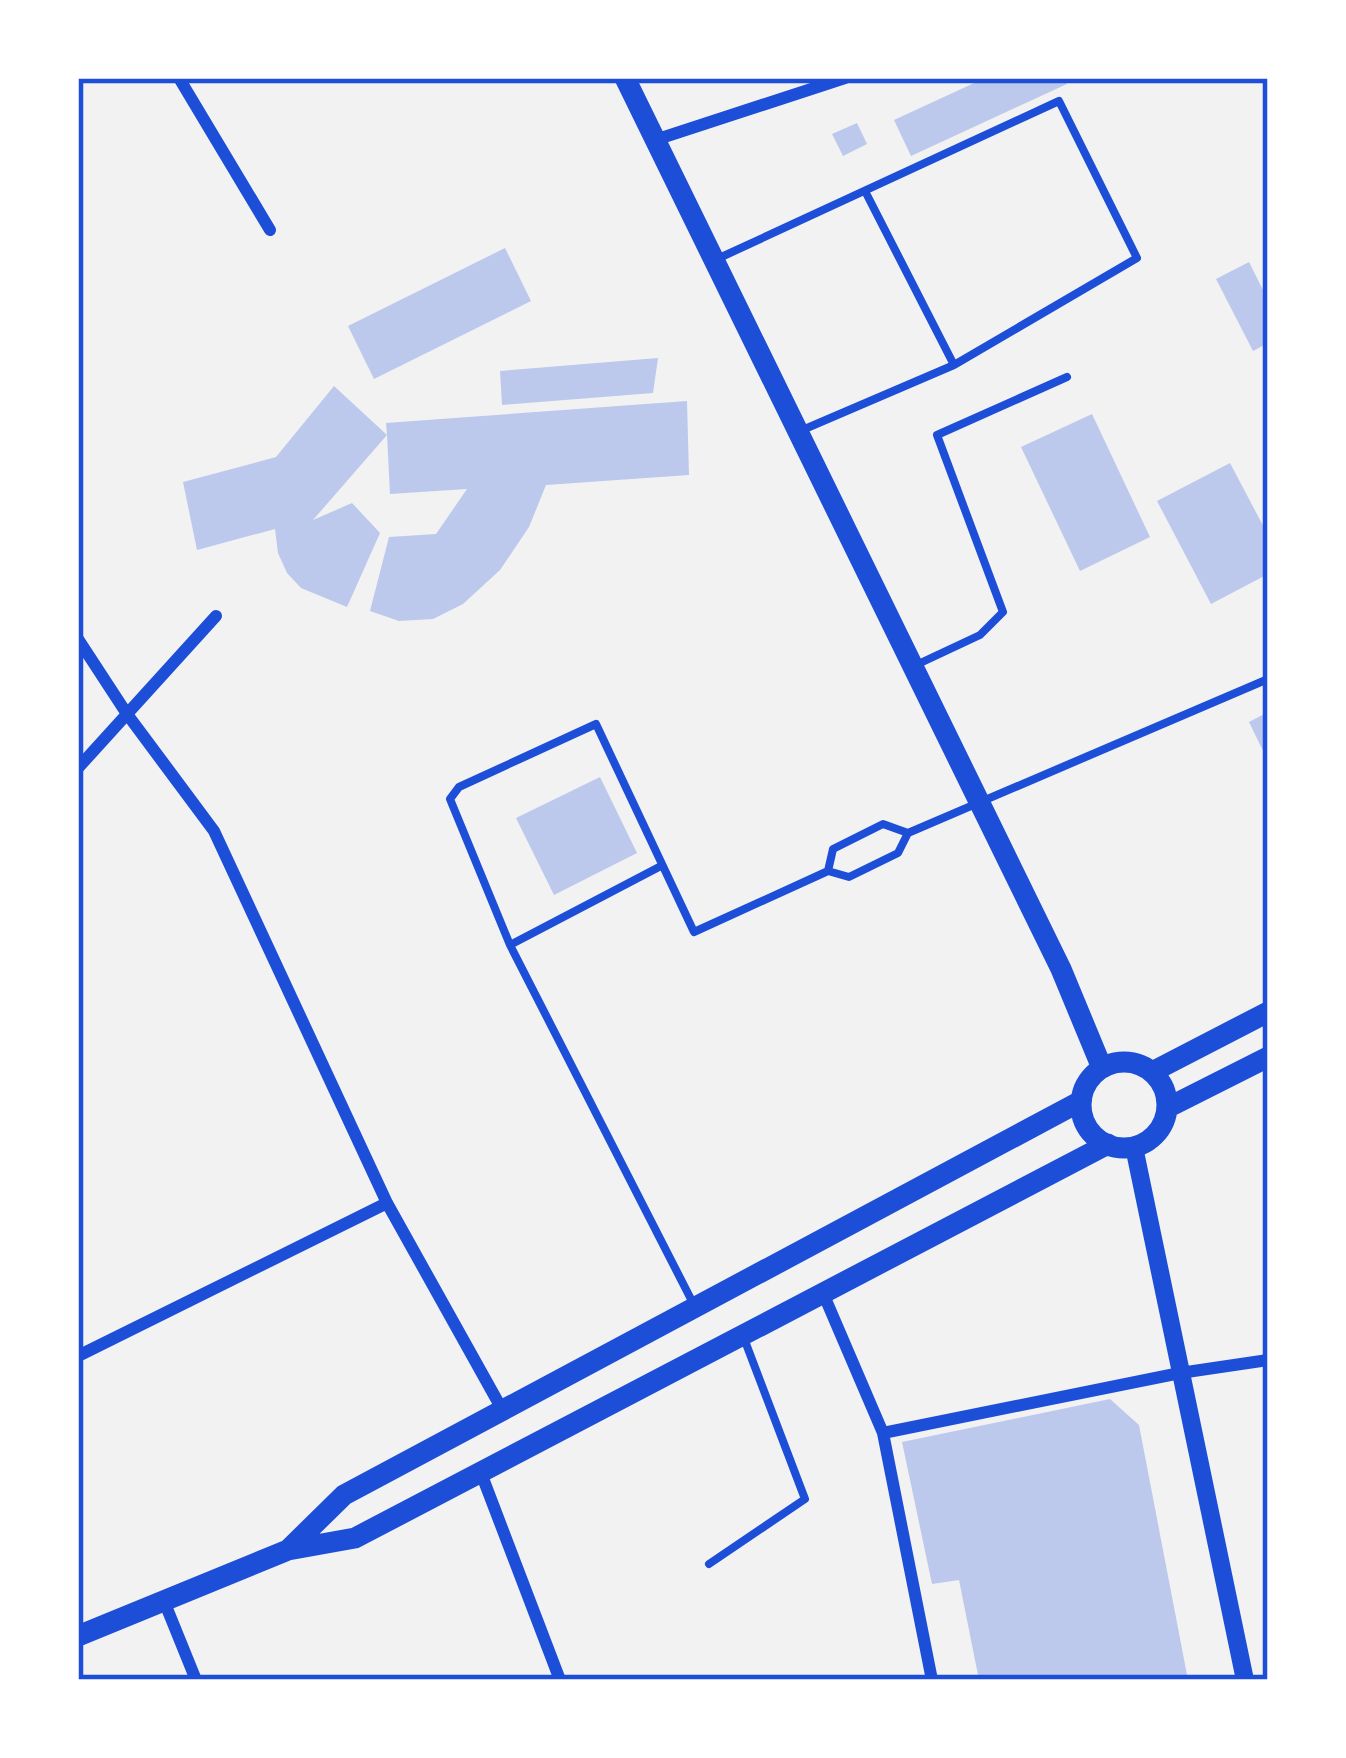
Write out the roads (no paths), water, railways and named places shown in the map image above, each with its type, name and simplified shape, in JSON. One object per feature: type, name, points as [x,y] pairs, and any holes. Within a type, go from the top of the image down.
[{"type":"main road","points":[[625,78],[1061,969],[1102,1068]]},
{"type":"main road","points":[[1152,1072],[1268,1012]]},
{"type":"main road","points":[[1167,1108],[1268,1057]]},
{"type":"main road","points":[[1128,1062],[1152,1072],[1166,1094],[1167,1108],[1157,1132],[1134,1147],[1108,1144],[1087,1127],[1081,1101],[1084,1088],[1102,1068],[1128,1062]]},
{"type":"main road","points":[[288,1550],[344,1495],[1081,1101]]},
{"type":"main road","points":[[78,1636],[288,1550],[356,1538],[1108,1144]]},
{"type":"street","points":[[179,78],[270,230]]},
{"type":"street","points":[[655,140],[845,78]]},
{"type":"street","points":[[78,768],[216,616]]},
{"type":"street","points":[[78,639],[214,831],[386,1203],[503,1412]]},
{"type":"street","points":[[1134,1147],[1246,1680]]},
{"type":"street","points":[[78,1356],[386,1203]]},
{"type":"street","points":[[823,1293],[884,1433],[932,1680]]},
{"type":"street","points":[[884,1433],[1180,1373],[1268,1360]]},
{"type":"street","points":[[482,1473],[560,1680]]},
{"type":"street","points":[[164,1601],[196,1680]]},
{"type":"lane","points":[[716,260],[1059,101],[1137,258],[954,365],[800,431]]},
{"type":"lane","points":[[865,191],[954,365]]},
{"type":"lane","points":[[915,666],[980,635],[1003,612],[938,435],[1067,377]]},
{"type":"lane","points":[[696,1308],[510,945],[457,821],[450,799],[459,787],[596,724],[694,932],[828,872],[849,877],[898,853],[908,833],[1268,679]]},
{"type":"lane","points":[[828,872],[833,849],[883,824],[908,833]]},
{"type":"lane","points":[[510,945],[661,866]]},
{"type":"lane","points":[[710,1564],[805,1499],[742,1334]]}]
